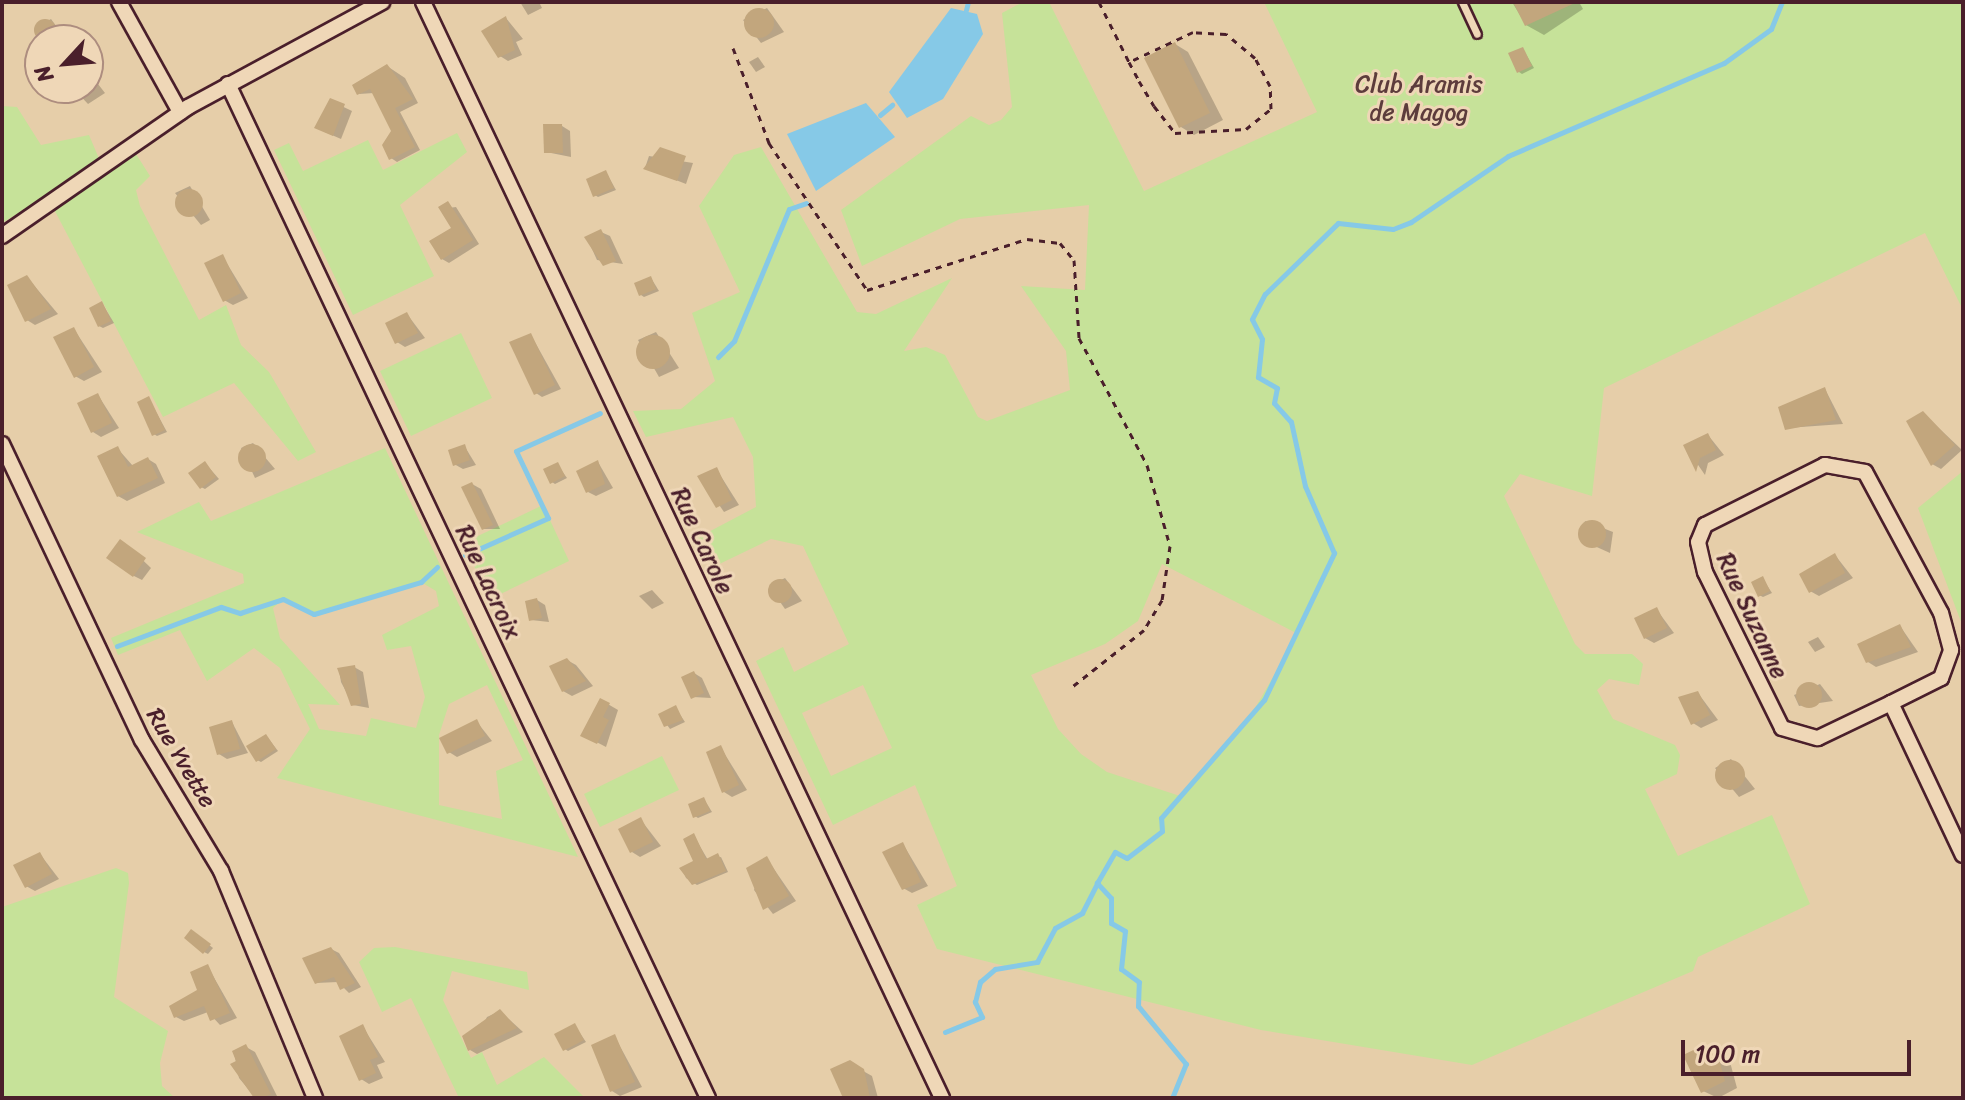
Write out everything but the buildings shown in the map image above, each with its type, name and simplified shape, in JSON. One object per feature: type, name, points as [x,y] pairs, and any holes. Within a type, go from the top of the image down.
[{"type":"street","points":[[119,2],[180,112]]},
{"type":"street","points":[[2,236],[180,112],[382,2]]},
{"type":"street","name":"Rue Carole","points":[[423,2],[942,1098]]},
{"type":"street","name":"Rue Lacroix","points":[[228,84],[708,1098]]},
{"type":"street","name":"Rue Yvette","points":[[2,444],[142,740],[221,871],[315,1098]]},
{"type":"street","name":"Rue Suzanne","points":[[1825,465],[1865,472],[1941,613],[1951,650],[1941,678],[1891,703],[1818,738],[1782,728],[1705,572],[1698,542],[1705,525],[1825,465]]},
{"type":"street","points":[[1891,703],[1963,855]]},
{"type":"lane","points":[[1462,2],[1477,34]]},
{"type":"path","points":[[1099,2],[1129,62],[1175,133],[1246,129],[1271,109],[1270,86],[1255,58],[1226,34],[1193,32],[1129,62]]},
{"type":"path","points":[[733,48],[769,143],[867,290],[1027,239],[1060,243],[1074,260],[1079,338],[1147,465],[1170,546],[1162,600],[1144,630],[1073,686]]},
{"type":"green space","name":"Club Aramis de Magog","points":[[1023,2],[1049,2],[1144,191],[1317,112],[1264,2],[1963,2],[1963,310],[1925,233],[1604,388],[1592,496],[1520,474],[1504,496],[1575,644],[1585,654],[1632,654],[1643,664],[1639,685],[1609,679],[1597,690],[1613,719],[1675,745],[1680,755],[1677,774],[1645,789],[1678,856],[1772,815],[1810,904],[1698,957],[1693,971],[1472,1065],[1261,1030],[937,949],[917,905],[957,886],[915,785],[833,825],[756,661],[783,647],[794,672],[849,644],[803,546],[771,539],[711,568],[697,538],[756,507],[753,457],[733,417],[646,437],[633,411],[681,409],[715,381],[692,313],[740,292],[699,206],[734,155],[761,147],[857,312],[876,314],[952,278],[904,351],[926,347],[945,355],[978,417],[987,421],[1070,390],[1066,351],[1021,286],[1085,290],[1089,205],[960,219],[862,266],[841,210],[971,116],[989,125],[1001,120],[1012,107],[1002,13]],"holes":[[[1162,564],[1298,634],[1251,715],[1180,796],[1107,772],[1081,754],[1058,729],[1031,675],[1105,644],[1138,621]],[[863,685],[892,748],[831,776],[802,713]]]},
{"type":"green space","points":[[2,106],[17,107],[41,145],[89,135],[106,175],[136,154],[150,176],[136,190],[140,206],[199,320],[226,305],[241,345],[269,372],[316,452],[298,461],[234,383],[163,417],[47,196],[2,223]]},
{"type":"green space","points":[[457,133],[467,152],[400,205],[434,276],[353,315],[274,150],[289,143],[303,171],[368,140],[383,170]]},
{"type":"green space","points":[[461,333],[492,398],[411,436],[380,371]]},
{"type":"green space","points":[[385,448],[578,857],[277,778],[310,729],[280,668],[254,648],[207,681],[180,630],[118,655],[111,638],[244,583],[243,574],[137,532],[199,502],[211,521]],"holes":[[[421,582],[436,591],[439,606],[382,635],[387,650],[411,646],[425,697],[416,728],[371,718],[366,736],[319,729],[308,704],[340,705],[280,638],[273,608],[283,599],[314,614]],[[487,685],[523,760],[496,771],[502,819],[439,805],[439,735],[449,704]]]},
{"type":"green space","points":[[1963,471],[1963,627],[1918,508]]},
{"type":"green space","points":[[543,505],[569,561],[490,599],[463,543]]},
{"type":"green space","points":[[662,756],[679,790],[600,827],[584,794]]},
{"type":"green space","points":[[116,868],[128,873],[129,883],[114,997],[168,1031],[160,1063],[162,1086],[175,1098],[2,1098],[2,907]]},
{"type":"green space","points":[[395,947],[527,972],[529,990],[452,971],[443,1000],[471,1058],[482,1052],[497,1085],[544,1057],[585,1098],[459,1098],[411,998],[382,1012],[359,962],[374,948]]},
{"type":"water","points":[[951,8],[977,14],[983,34],[943,99],[907,118],[889,92]]},
{"type":"water","points":[[866,103],[895,137],[816,191],[787,134]]},
{"type":"waterway","points":[[966,10],[968,2]]},
{"type":"waterway","points":[[1172,1098],[1186,1064],[1138,1006],[1139,982],[1121,969],[1125,931],[1111,923],[1111,898],[1097,883],[1115,852],[1127,858],[1162,831],[1161,818],[1264,700],[1334,553],[1305,486],[1291,422],[1274,403],[1277,388],[1258,377],[1262,339],[1252,319],[1265,294],[1338,223],[1393,229],[1411,222],[1508,156],[1724,63],[1771,29],[1782,2]]},
{"type":"waterway","points":[[880,115],[892,105]]},
{"type":"waterway","points":[[718,357],[734,341],[789,209],[806,203]]},
{"type":"waterway","points":[[465,555],[548,518],[516,451],[600,413]]},
{"type":"waterway","points":[[117,646],[221,607],[240,613],[283,599],[314,614],[421,582],[437,567]]},
{"type":"waterway","points":[[945,1032],[982,1017],[975,1002],[980,982],[995,969],[1037,962],[1055,928],[1082,913],[1097,883]]}]
